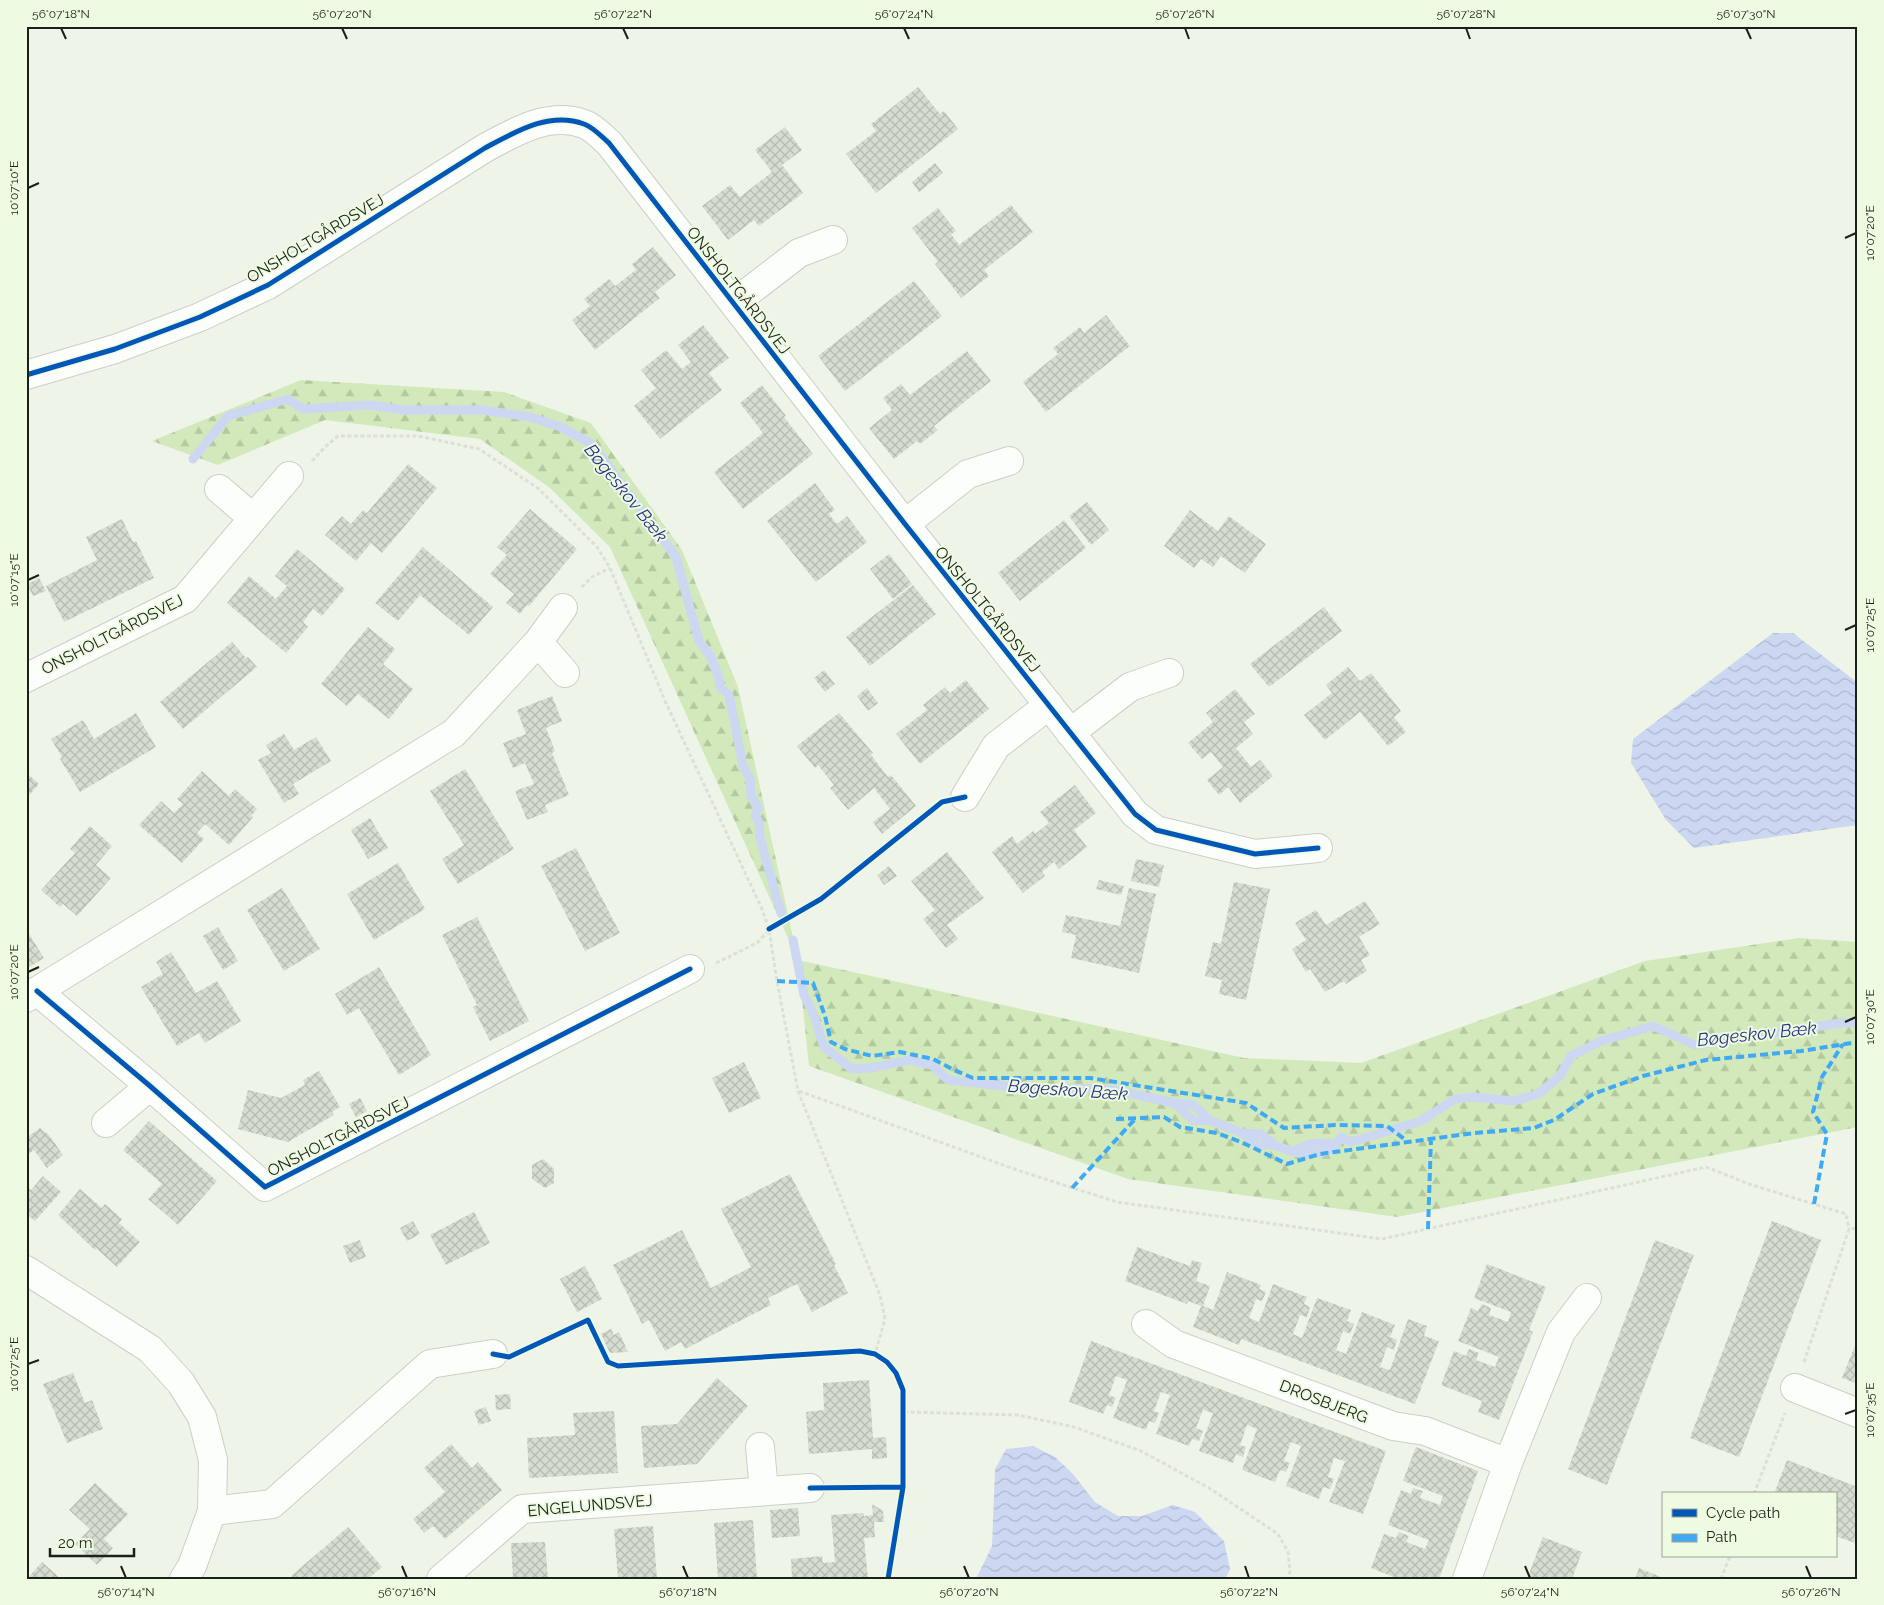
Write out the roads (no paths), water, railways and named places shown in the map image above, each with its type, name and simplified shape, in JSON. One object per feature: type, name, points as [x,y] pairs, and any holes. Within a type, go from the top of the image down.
[{"type":"street","name":"ONSHOLTGÅRDSVEJ","points":[[26,375],[124,346],[200,317],[268,285],[485,148],[521,128],[556,119],[586,124],[609,143],[905,524],[1134,814],[1156,830],[1255,854],[1318,848]]},
{"type":"street","name":"ONSHOLTGÅRDSVEJ","points":[[734,303],[799,252],[833,240]]},
{"type":"street","points":[[905,524],[968,474],[1009,461]]},
{"type":"street","name":"ONSHOLTGÅRDSVEJ","points":[[26,678],[185,599],[289,476]]},
{"type":"street","points":[[219,489],[253,518]]},
{"type":"street","name":"ONSHOLTGÅRDSVEJ","points":[[563,608],[538,642],[454,733],[32,994],[150,1086],[265,1187],[690,969]]},
{"type":"street","points":[[538,642],[565,673]]},
{"type":"street","points":[[1070,733],[1130,687],[1169,673]]},
{"type":"street","points":[[966,797],[996,746],[1049,706]]},
{"type":"street","points":[[106,1124],[150,1086]]},
{"type":"street","points":[[26,1270],[150,1349],[181,1383],[202,1417],[214,1460],[212,1511],[192,1566],[184,1579]]},
{"type":"street","points":[[1466,1579],[1508,1463],[1560,1332],[1588,1298]]},
{"type":"street","name":"DROSBJERG","points":[[1146,1324],[1174,1344],[1393,1426],[1425,1431],[1508,1463]]},
{"type":"street","points":[[212,1511],[272,1504],[430,1364],[493,1354]]},
{"type":"street","points":[[1795,1388],[1858,1413]]},
{"type":"street","points":[[760,1447],[764,1491]]},
{"type":"street","name":"ENGELUNDSVEJ","points":[[441,1579],[522,1509],[810,1488]]},
{"type":"water","points":[[1773,633],[1793,633],[1858,683],[1858,825],[1694,848],[1666,820],[1631,763],[1633,739]]},
{"type":"water","points":[[1033,1446],[1055,1457],[1072,1473],[1095,1502],[1118,1516],[1142,1516],[1173,1505],[1195,1512],[1224,1541],[1230,1569],[1225,1579],[976,1579],[992,1546],[995,1469],[1006,1449]]},
{"type":"waterway","name":"Bøgeskov Bæk","points":[[193,459],[228,416],[288,399],[303,409],[369,405],[405,410],[483,410],[530,417],[561,427],[592,444],[676,557],[699,641],[711,657],[719,678],[720,687],[729,695],[743,766],[750,778],[751,796],[758,807],[755,816],[759,822],[760,838],[781,913]]},
{"type":"waterway","name":"Bøgeskov Bæk","points":[[793,940],[804,995],[813,1013],[824,1047],[852,1069],[870,1068],[910,1060],[932,1065],[948,1080],[1060,1092],[1070,1088],[1115,1090],[1174,1103],[1194,1121],[1209,1120],[1242,1133],[1258,1145],[1275,1145],[1293,1152],[1307,1154],[1324,1152],[1336,1145],[1341,1137],[1351,1142],[1421,1121],[1455,1099],[1473,1097],[1514,1101],[1538,1094],[1560,1076],[1571,1056],[1601,1041],[1653,1026],[1695,1045],[1840,1023],[1858,1022]]},
{"type":"waterway","points":[[1174,1103],[1194,1105],[1209,1120]]},
{"type":"waterway","points":[[1243,1133],[1261,1134],[1275,1145]]},
{"type":"waterway","points":[[1293,1152],[1313,1144],[1336,1145]]}]
